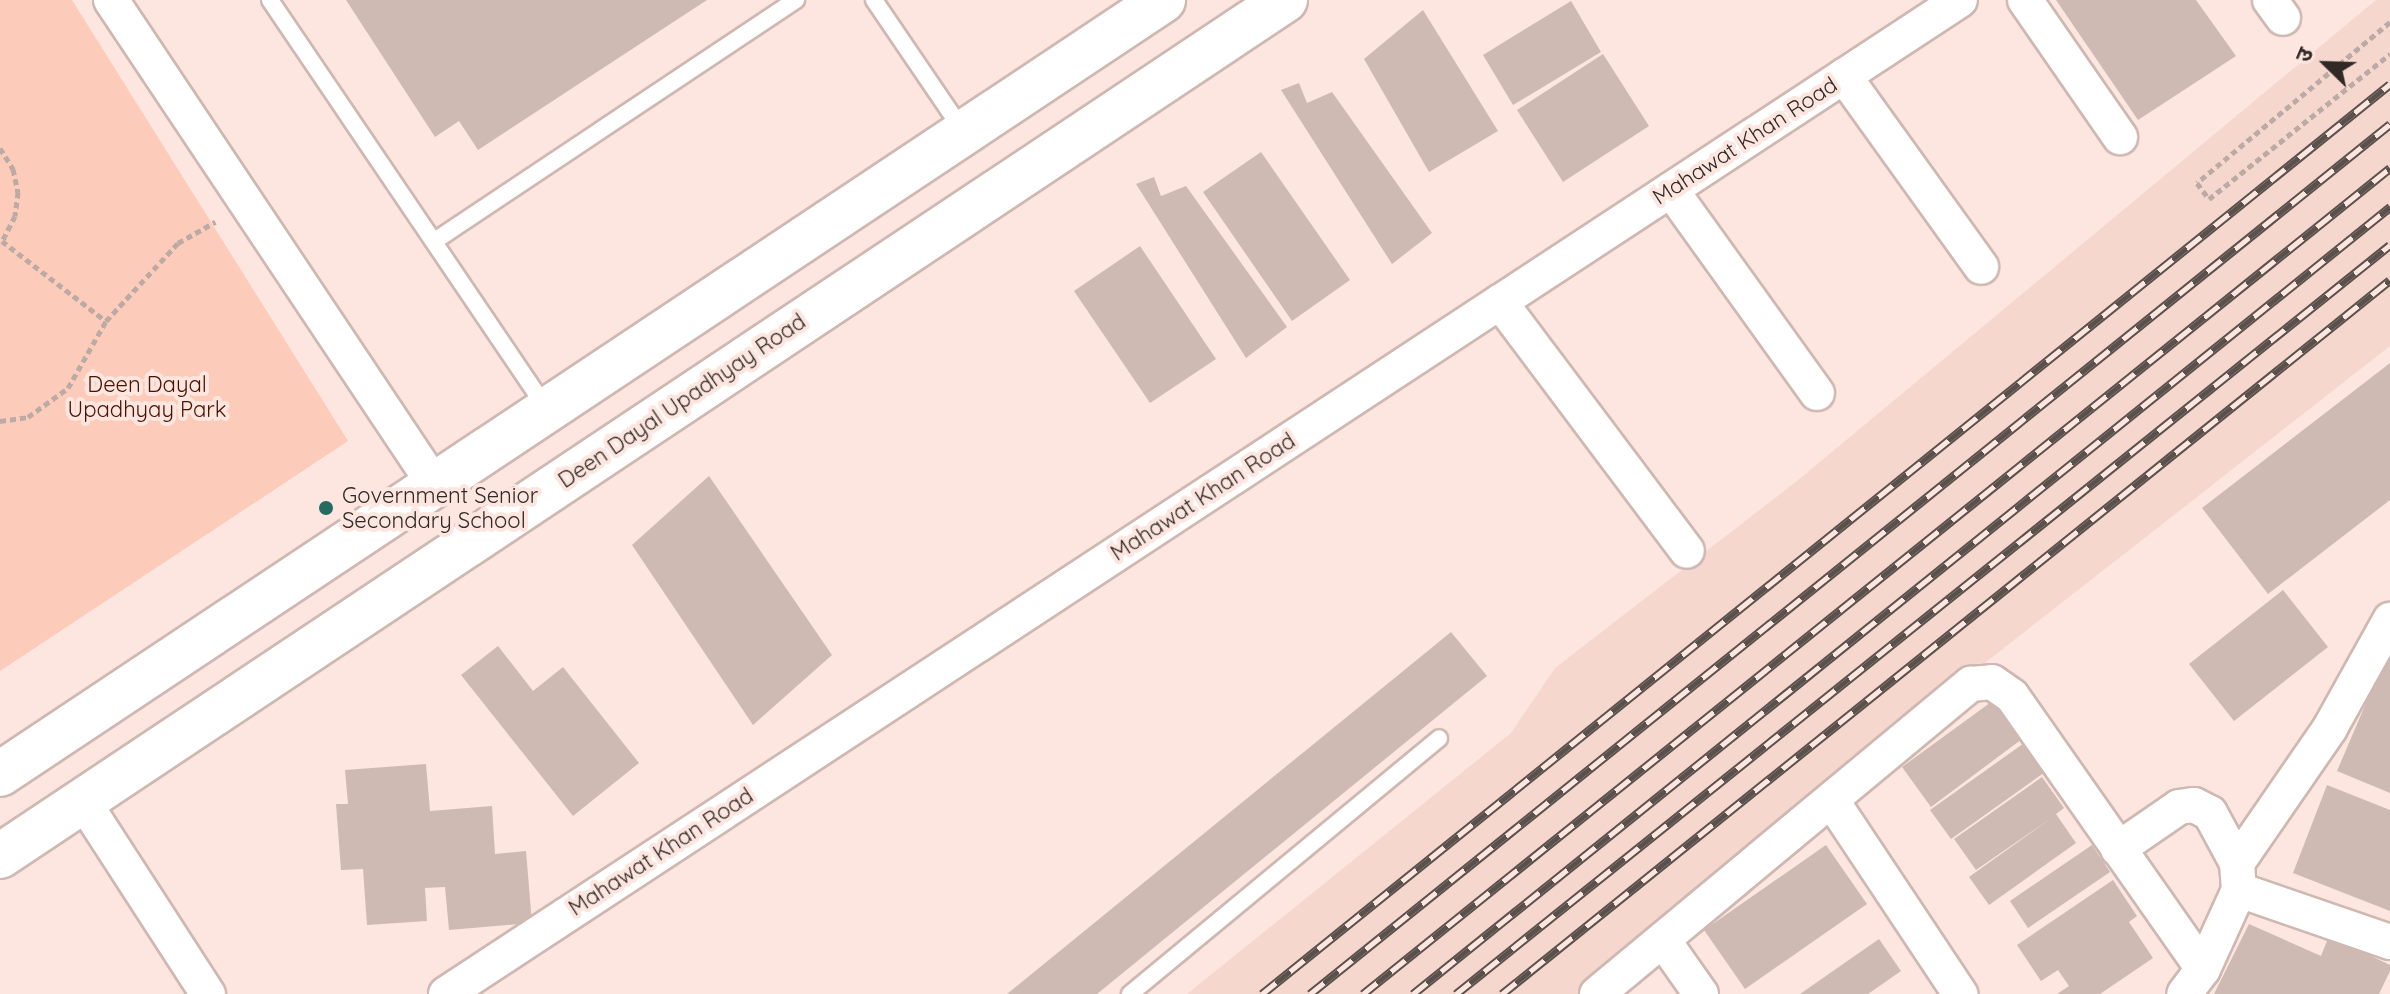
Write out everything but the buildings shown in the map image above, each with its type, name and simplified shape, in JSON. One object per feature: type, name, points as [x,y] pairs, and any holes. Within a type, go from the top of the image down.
[{"type":"main road","name":"Deen Dayal Upadhyay Road","points":[[0,856],[1285,0]]},
{"type":"main road","points":[[0,774],[963,133],[1146,5]]},
{"type":"street","points":[[111,0],[434,484]]},
{"type":"street","name":"Mahawat Khan Road","points":[[452,992],[1960,0]]},
{"type":"street","points":[[2025,0],[2120,137]]},
{"type":"street","points":[[1844,76],[1981,267]]},
{"type":"street","points":[[1671,190],[1817,393]]},
{"type":"street","points":[[1500,302],[1687,551]]},
{"type":"street","points":[[2194,981],[2238,876],[2330,728],[2390,620]]},
{"type":"street","points":[[1597,994],[1971,684],[1992,682],[2012,696],[2118,849],[2194,981]]},
{"type":"street","points":[[83,801],[208,994]]},
{"type":"street","points":[[1832,801],[1960,994]]},
{"type":"street","points":[[2118,849],[2179,807],[2194,805],[2210,813],[2238,876],[2390,942]]},
{"type":"street","points":[[1663,940],[1701,994]]},
{"type":"lane","points":[[270,0],[436,240],[547,409]]},
{"type":"lane","points":[[436,240],[796,0]]},
{"type":"lane","points":[[874,0],[963,133]]},
{"type":"lane","points":[[1130,994],[1439,738]]},
{"type":"path","points":[[2390,22],[2197,183],[2209,199],[2390,54]]},
{"type":"path","points":[[0,148],[18,192],[15,216],[1,242],[106,321]]},
{"type":"path","points":[[0,421],[28,417],[68,388],[106,321],[178,243],[247,203]]},
{"type":"shaded area","points":[[2376,0],[2390,0],[2390,346],[1958,684],[1578,994],[1187,994],[1511,733],[1555,668],[1797,481]]},
{"type":"green space","name":"Deen Dayal Upadhyay Park","points":[[0,0],[72,0],[348,441],[0,671]]},
{"type":"railway","points":[[1262,994],[2390,84]]},
{"type":"railway","points":[[1310,994],[2390,124]]},
{"type":"railway","points":[[1363,994],[2390,168]]},
{"type":"railway","points":[[1413,994],[2390,207]]},
{"type":"railway","points":[[1456,994],[2390,245]]},
{"type":"railway","points":[[1502,994],[2390,280]]},
{"type":"place","name":"Government Senior Secondary School","points":[[326,508]]}]
